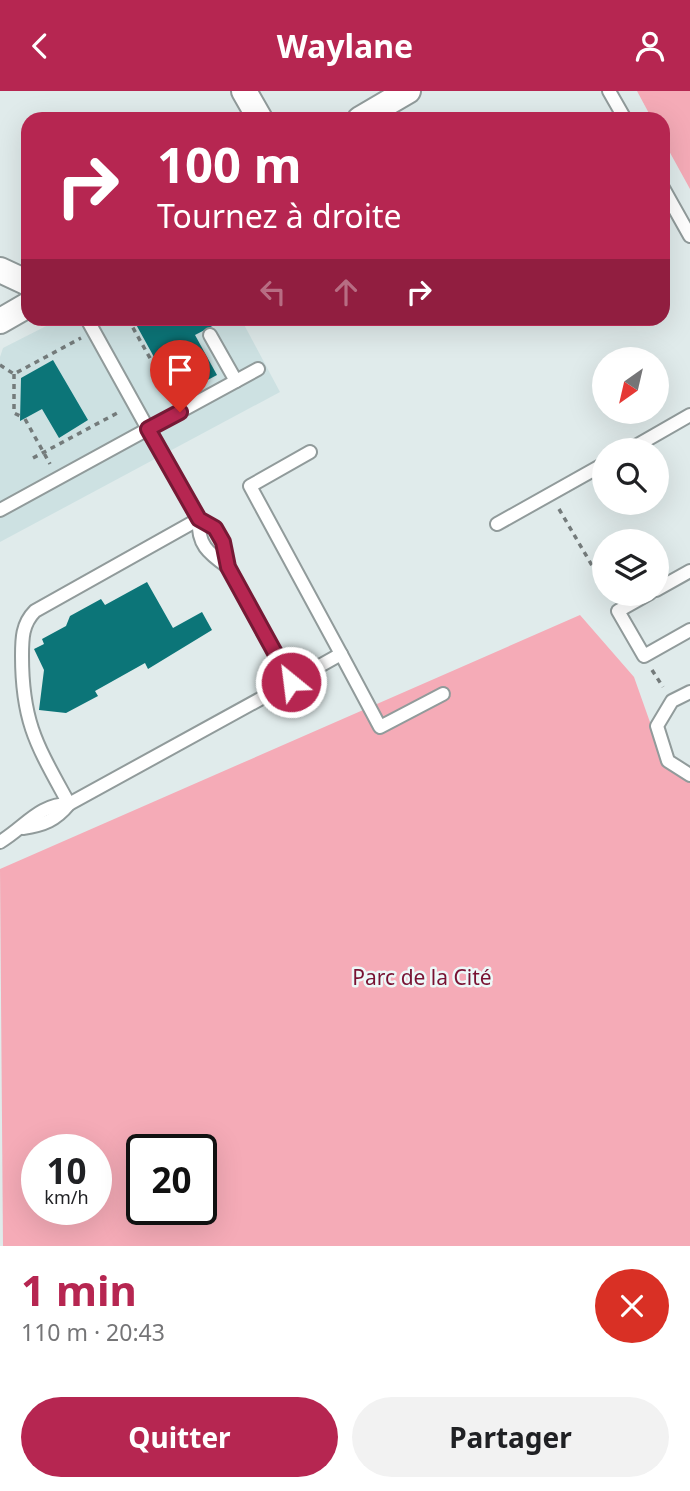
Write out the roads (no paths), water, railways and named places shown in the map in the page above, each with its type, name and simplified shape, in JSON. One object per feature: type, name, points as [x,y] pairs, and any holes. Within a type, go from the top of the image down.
[{"type":"street","points":[[244,91],[256,112]]},
{"type":"street","points":[[372,112],[408,91]]},
{"type":"street","points":[[0,270],[21,280]]},
{"type":"street","points":[[0,321],[21,309]]},
{"type":"lane","points":[[609,91],[621,112]]},
{"type":"lane","points":[[670,200],[690,236]]},
{"type":"lane","points":[[91,326],[199,519],[215,528],[223,542],[228,567],[291,682]]},
{"type":"lane","points":[[210,335],[236,381]]},
{"type":"lane","points":[[0,510],[258,369]]},
{"type":"lane","points":[[650,438],[690,415]]},
{"type":"lane","points":[[310,452],[250,486],[380,727],[443,694]]},
{"type":"lane","points":[[497,524],[592,471]]},
{"type":"lane","points":[[199,519],[198,536],[206,551],[228,567]]},
{"type":"lane","points":[[69,804],[37,744],[24,703],[22,637],[26,621],[35,611],[199,519]]},
{"type":"lane","points":[[669,583],[690,572]]},
{"type":"lane","points":[[627,606],[618,611],[644,656],[690,630]]},
{"type":"lane","points":[[0,842],[23,828],[42,826],[59,816],[69,804],[341,654]]},
{"type":"lane","points":[[690,692],[672,701],[657,726],[668,761],[690,775]]},
{"type":"park label","name":"Parc de la Cité","points":[[422,978]]}]
